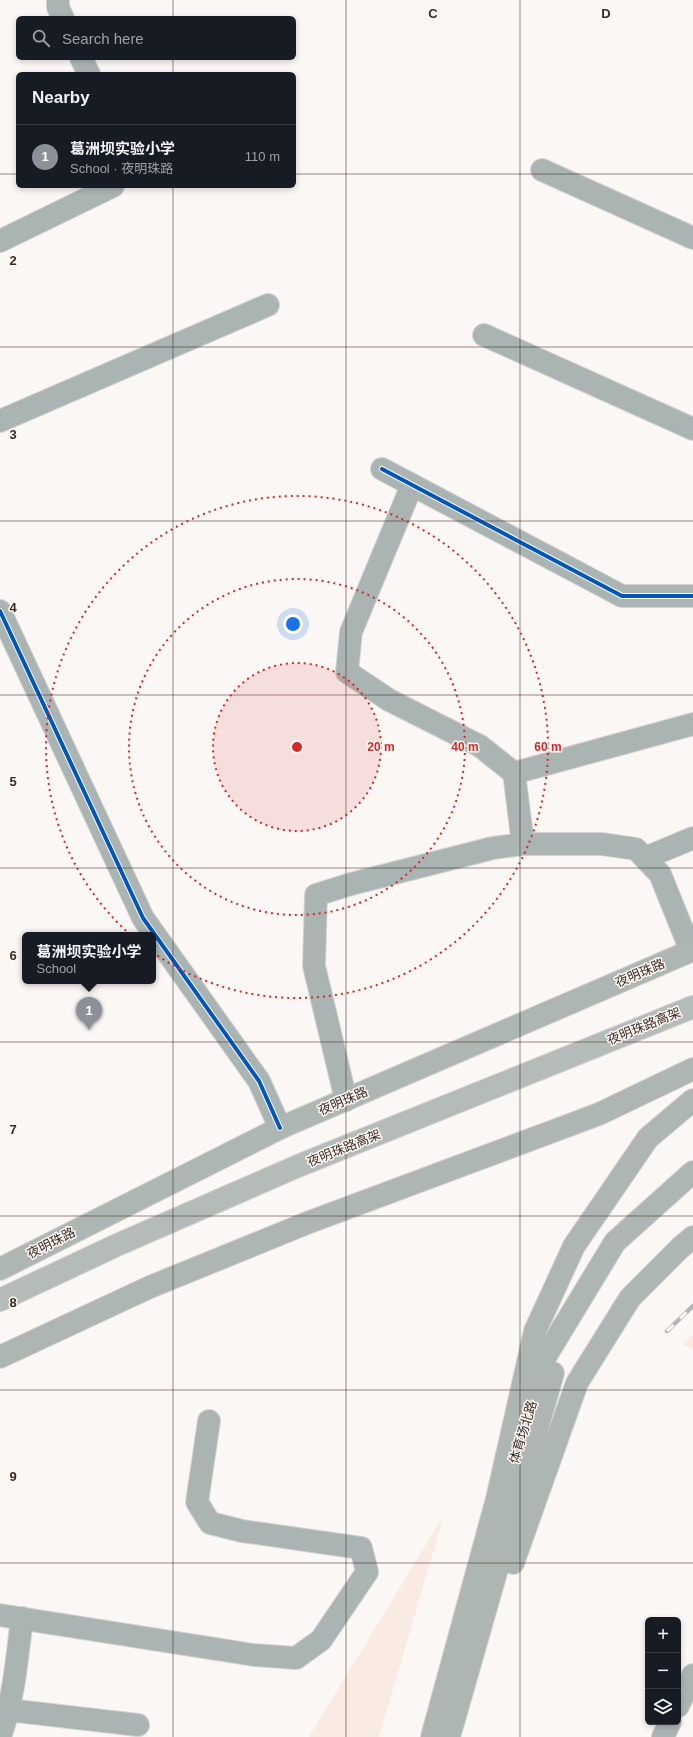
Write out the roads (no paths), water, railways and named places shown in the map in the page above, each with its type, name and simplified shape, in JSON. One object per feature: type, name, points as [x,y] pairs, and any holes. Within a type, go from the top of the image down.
[{"type":"highway","name":"夜明珠路高架","points":[[0,1300],[117,1245],[298,1166],[693,1006]]},
{"type":"main road","name":"夜明珠路","points":[[0,1269],[280,1128],[692,951]]},
{"type":"main road","points":[[0,1357],[150,1287],[307,1223],[599,1114],[693,1069]]},
{"type":"main road","points":[[432,1737],[497,1499],[535,1331],[574,1246],[648,1138],[693,1100]]},
{"type":"main road","name":"体育场北路","points":[[432,1737],[544,1359],[615,1242],[693,1172]]},
{"type":"main road","name":"体育场北路","points":[[450,1737],[555,1364],[626,1247],[693,1184]]},
{"type":"main road","points":[[450,1737],[577,1383],[630,1298],[693,1237]]},
{"type":"street","points":[[58,0],[58,7],[62,16]]},
{"type":"street","points":[[82,60],[88,72]]},
{"type":"street","points":[[542,170],[693,238]]},
{"type":"street","points":[[0,241],[109,188]]},
{"type":"street","points":[[0,421],[268,305]]},
{"type":"street","points":[[484,335],[693,429]]},
{"type":"street","points":[[382,469],[622,596],[693,596]]},
{"type":"street","points":[[412,485],[351,632],[346,672],[390,700],[480,746],[514,773],[523,844]]},
{"type":"street","points":[[0,611],[144,918],[154,932]]},
{"type":"street","points":[[514,773],[693,724]]},
{"type":"street","points":[[645,858],[693,838]]},
{"type":"street","points":[[346,1100],[314,966],[316,895],[351,884],[493,848],[523,844],[602,844],[636,849],[660,874],[692,951]]},
{"type":"street","points":[[156,935],[259,1081],[280,1128]]},
{"type":"street","points":[[0,1615],[254,1655],[296,1658],[321,1640],[367,1572],[361,1548],[242,1531],[210,1523],[197,1502],[209,1422]]},
{"type":"street","points":[[0,1737],[8,1710],[14,1679],[22,1618]]},
{"type":"street","points":[[681,1700],[693,1674]]},
{"type":"street","points":[[8,1710],[138,1725]]},
{"type":"street","points":[[663,1737],[669,1725]]},
{"type":"railway","points":[[667,1331],[693,1306]]},
{"type":"place","name":"葛洲坝实验小学","points":[[89,1030]]}]
